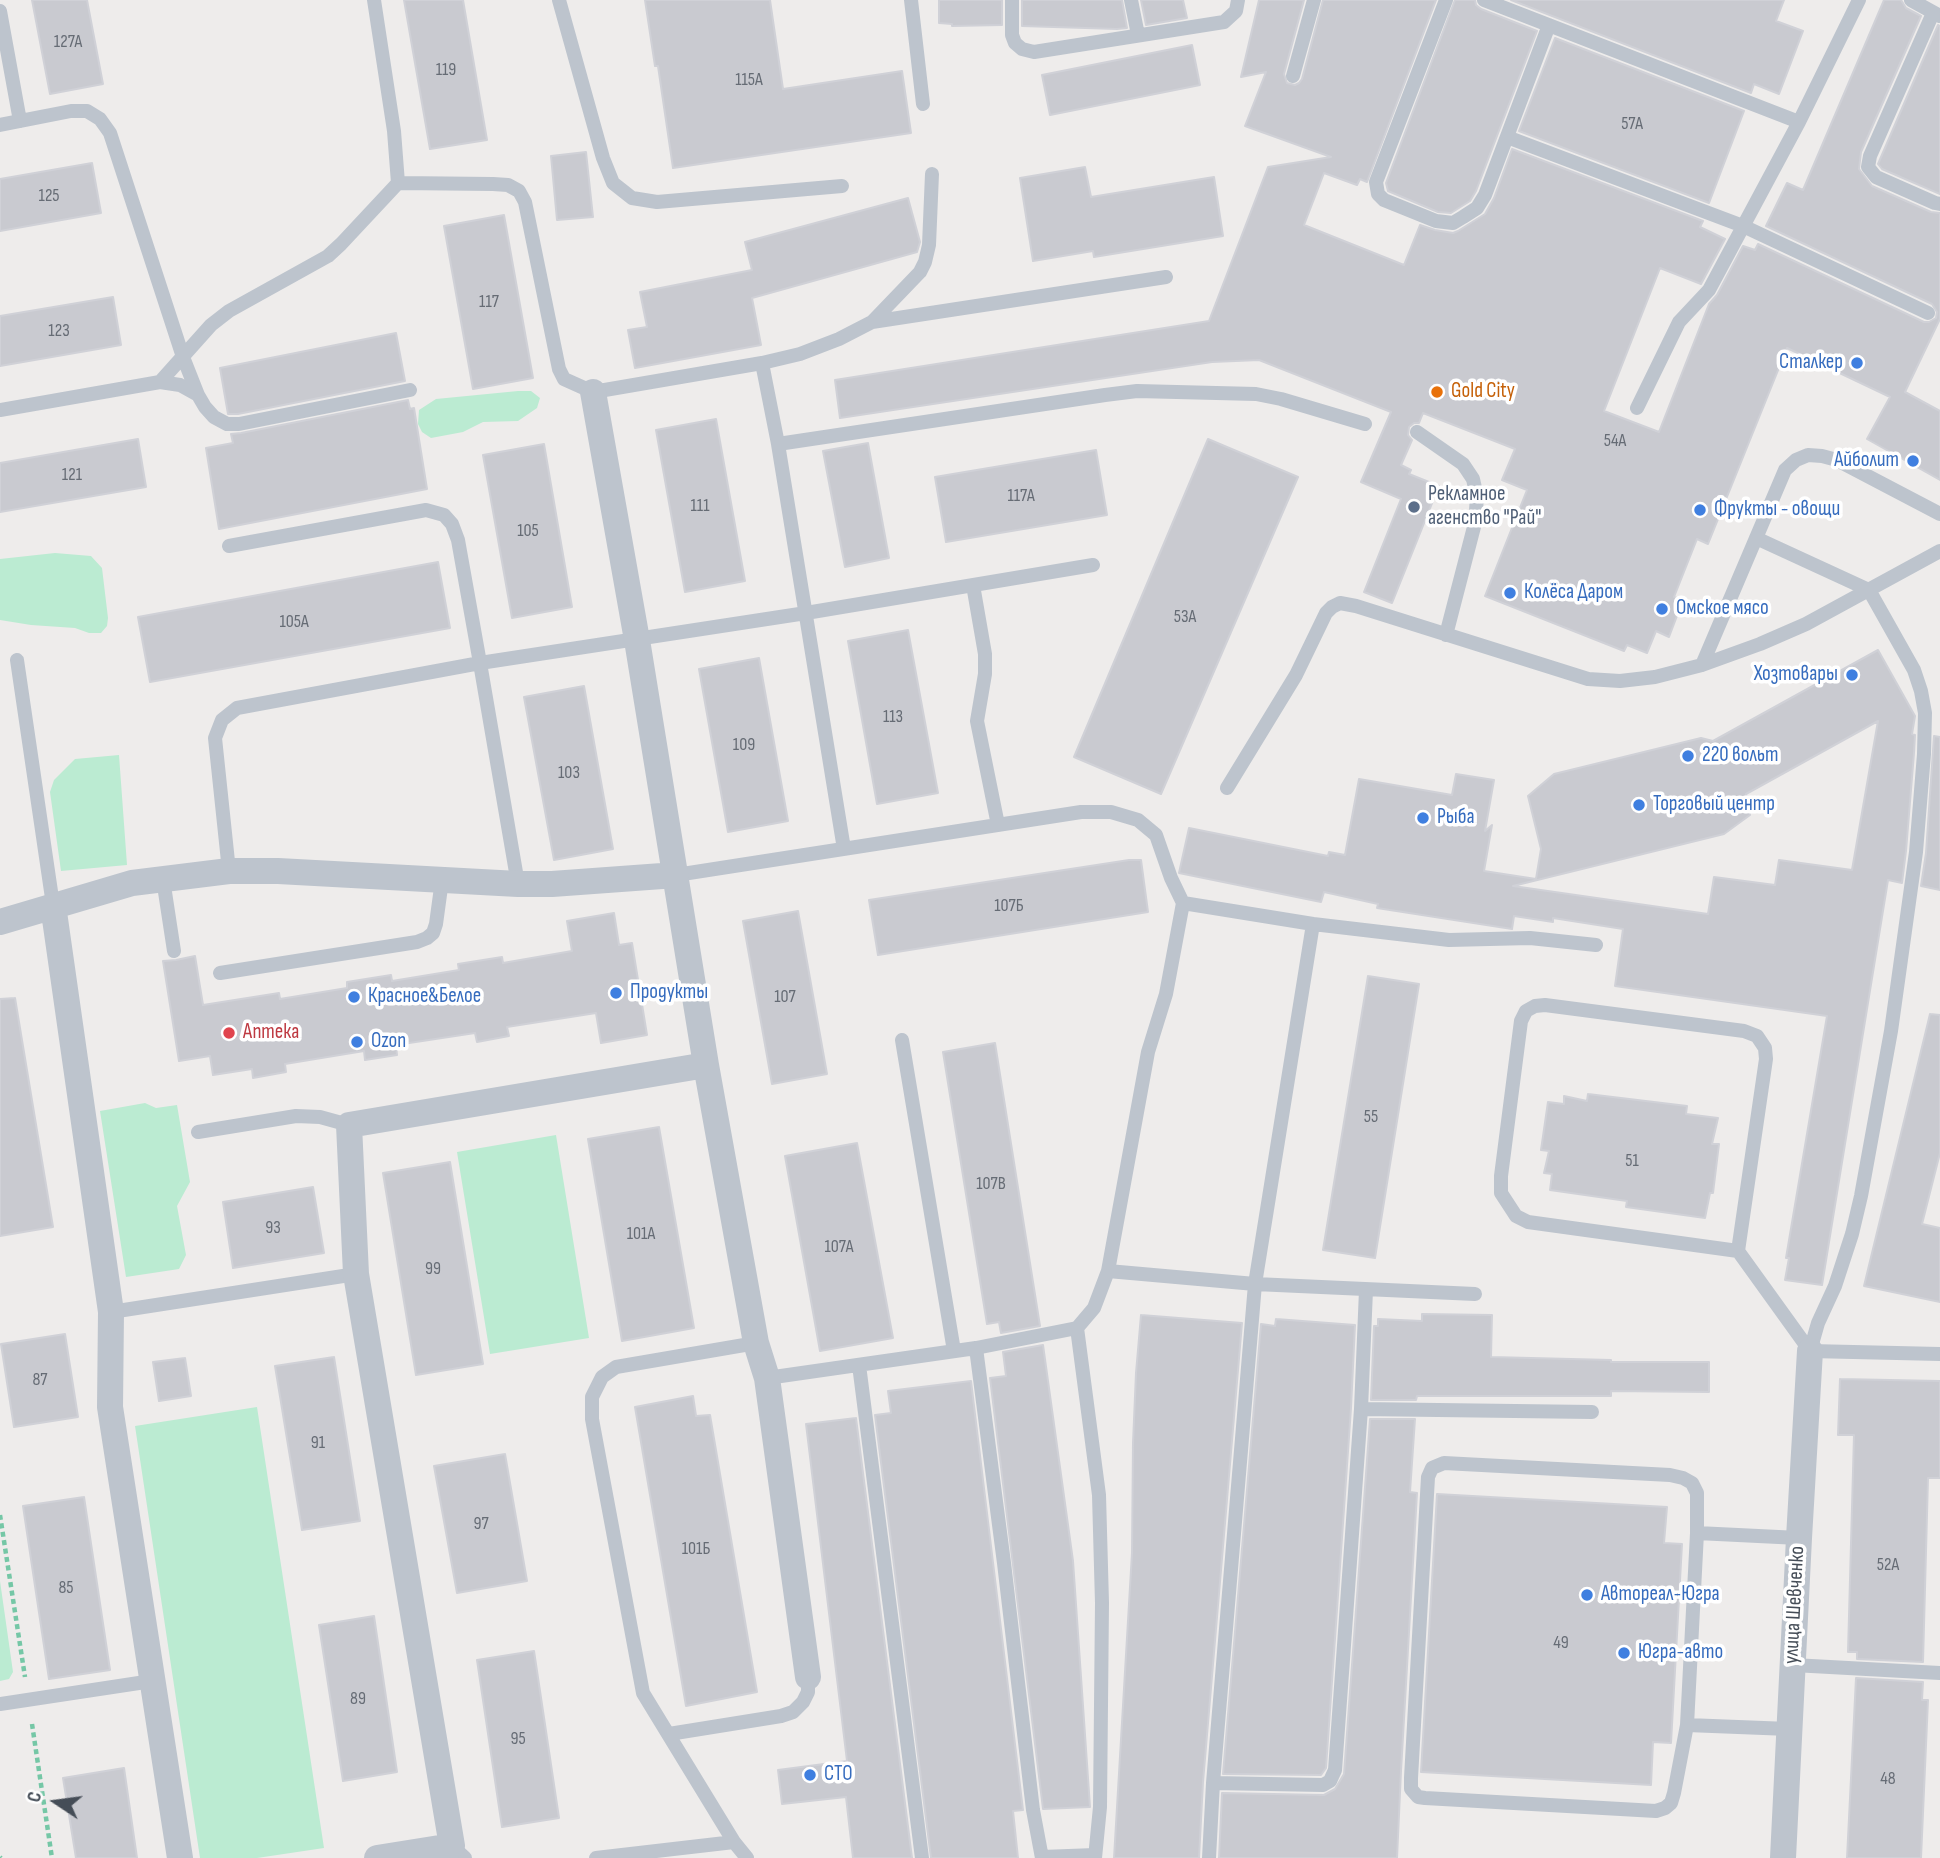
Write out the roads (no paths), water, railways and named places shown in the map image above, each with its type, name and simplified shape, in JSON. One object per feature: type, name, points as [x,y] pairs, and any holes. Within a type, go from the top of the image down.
[{"type":"street","points":[[593,392],[637,640],[705,1065],[755,1343],[768,1378],[808,1677]]},
{"type":"street","points":[[0,922],[132,883],[229,872],[278,871],[518,884],[588,883],[676,875]]},
{"type":"street","points":[[52,905],[111,1312],[110,1407],[180,1858]]},
{"type":"street","points":[[377,1858],[458,1852],[356,1274],[349,1125],[705,1065]]},
{"type":"street","name":"улица Шевченко","points":[[1783,1858],[1810,1351]]},
{"type":"lane","points":[[160,382],[211,326],[229,311],[328,256],[398,183],[394,131],[374,0]]},
{"type":"lane","points":[[559,0],[603,158],[613,183],[632,198],[657,202],[842,186]]},
{"type":"lane","points":[[911,0],[923,104]]},
{"type":"lane","points":[[1012,0],[1012,34],[1022,49],[1034,52],[1224,22],[1236,11],[1238,0]]},
{"type":"lane","points":[[1131,0],[1138,35]]},
{"type":"lane","points":[[1293,76],[1314,0]]},
{"type":"lane","points":[[1446,0],[1376,182],[1378,194],[1384,200],[1436,221],[1452,223],[1477,208],[1485,195],[1549,25]]},
{"type":"lane","points":[[1484,0],[1799,122]]},
{"type":"lane","points":[[1911,0],[1937,15],[1870,156],[1868,167],[1876,177],[1940,204]]},
{"type":"lane","points":[[1637,408],[1679,322],[1709,290],[1799,122],[1854,2]]},
{"type":"lane","points":[[0,11],[20,121]]},
{"type":"lane","points":[[0,125],[71,111],[87,111],[100,119],[110,133],[183,357],[198,395],[214,417],[227,424],[239,424],[410,390]]},
{"type":"lane","points":[[1507,137],[1743,226],[1928,313]]},
{"type":"lane","points":[[872,322],[920,272],[925,262],[929,245],[932,174]]},
{"type":"lane","points":[[398,183],[493,184],[508,185],[519,191],[525,202],[559,369],[564,379],[593,392],[800,354],[839,339],[872,322],[1166,277]]},
{"type":"lane","points":[[762,363],[778,444],[844,849]]},
{"type":"lane","points":[[0,410],[160,382],[180,385],[198,395]]},
{"type":"lane","points":[[778,444],[1137,391],[1256,394],[1365,424]]},
{"type":"lane","points":[[1417,432],[1463,464],[1473,479],[1477,497],[1475,523],[1447,635]]},
{"type":"lane","points":[[1702,665],[1785,470],[1796,460],[1808,455],[1837,460],[1940,514]]},
{"type":"lane","points":[[229,546],[426,510],[444,515],[452,524],[458,540],[518,884]]},
{"type":"lane","points":[[1756,538],[1869,590],[1914,670],[1925,713],[1916,852],[1895,1004],[1861,1196],[1845,1258],[1818,1322],[1810,1351]]},
{"type":"lane","points":[[1227,788],[1296,675],[1326,613],[1340,603],[1588,679],[1620,681],[1655,677],[1702,665],[1760,644],[1806,624],[1940,551]]},
{"type":"lane","points":[[229,872],[215,738],[222,720],[237,708],[480,663],[1093,565]]},
{"type":"lane","points":[[973,585],[985,654],[985,674],[977,721],[998,825]]},
{"type":"lane","points":[[17,660],[52,905]]},
{"type":"lane","points":[[676,875],[1081,812],[1111,812],[1138,820],[1156,835],[1183,903],[1166,994],[1148,1052],[1108,1271],[1094,1308],[1077,1328],[976,1348],[768,1378]]},
{"type":"lane","points":[[163,878],[174,951]]},
{"type":"lane","points":[[220,973],[417,943],[433,933],[442,880]]},
{"type":"lane","points":[[1183,903],[1313,924],[1449,940],[1530,938],[1596,946]]},
{"type":"lane","points":[[1209,1858],[1255,1284],[1313,924]]},
{"type":"lane","points":[[1738,1251],[1528,1222],[1516,1216],[1501,1193],[1501,1176],[1521,1021],[1526,1011],[1545,1004],[1744,1031],[1757,1036],[1765,1048],[1766,1059],[1738,1251],[1810,1351]]},
{"type":"lane","points":[[902,1040],[954,1351]]},
{"type":"lane","points":[[198,1132],[296,1116],[320,1117],[349,1125]]},
{"type":"lane","points":[[1108,1271],[1255,1284],[1475,1294]]},
{"type":"lane","points":[[111,1312],[356,1274]]},
{"type":"lane","points":[[1213,1783],[1322,1785],[1330,1781],[1335,1770],[1366,1290]]},
{"type":"lane","points":[[976,1348],[1042,1858],[1095,1856],[1100,1807],[1102,1604],[1099,1495],[1077,1328]]},
{"type":"lane","points":[[747,1858],[734,1842],[643,1693],[592,1419],[592,1397],[601,1377],[616,1367],[755,1343]]},
{"type":"lane","points":[[1810,1351],[1940,1354]]},
{"type":"lane","points":[[859,1366],[922,1858]]},
{"type":"lane","points":[[1360,1409],[1592,1412]]},
{"type":"lane","points":[[1444,1463],[1670,1475],[1692,1483],[1697,1493],[1697,1533],[1687,1725],[1671,1803],[1656,1811],[1418,1797],[1411,1789],[1410,1778],[1428,1476],[1432,1468],[1444,1463]]},
{"type":"lane","points":[[1697,1533],[1799,1538]]},
{"type":"lane","points":[[1793,1665],[1940,1673]]},
{"type":"lane","points":[[669,1734],[793,1712],[808,1692],[808,1677]]},
{"type":"lane","points":[[0,1704],[152,1681]]},
{"type":"lane","points":[[1687,1725],[1790,1729]]},
{"type":"lane","points":[[596,1858],[734,1842]]},
{"type":"place","name":"Сталкер","points":[[1857,363]]},
{"type":"place","name":"Gold City","points":[[1437,392]]},
{"type":"place","name":"Айболит","points":[[1913,461]]},
{"type":"place","name":"Рекламное агенство \"Рай\"","points":[[1414,507]]},
{"type":"place","name":"Фрукты - овощи","points":[[1700,510]]},
{"type":"place","name":"Колёса Даром","points":[[1510,593]]},
{"type":"place","name":"Омское мясо","points":[[1662,609]]},
{"type":"place","name":"Хозтовары","points":[[1852,675]]},
{"type":"place","name":"220 вольт","points":[[1688,756]]},
{"type":"place","name":"Торговый центр","points":[[1639,805]]},
{"type":"place","name":"Рыба","points":[[1423,818]]},
{"type":"place","name":"Продукты","points":[[616,993]]},
{"type":"place","name":"Красное&Белое","points":[[354,997]]},
{"type":"place","name":"Аптека","points":[[229,1033]]},
{"type":"place","name":"Ozon","points":[[357,1042]]},
{"type":"place","name":"Автореал-Югра","points":[[1587,1595]]},
{"type":"place","name":"Югра-авто","points":[[1624,1653]]},
{"type":"place","name":"СТО","points":[[810,1775]]}]
